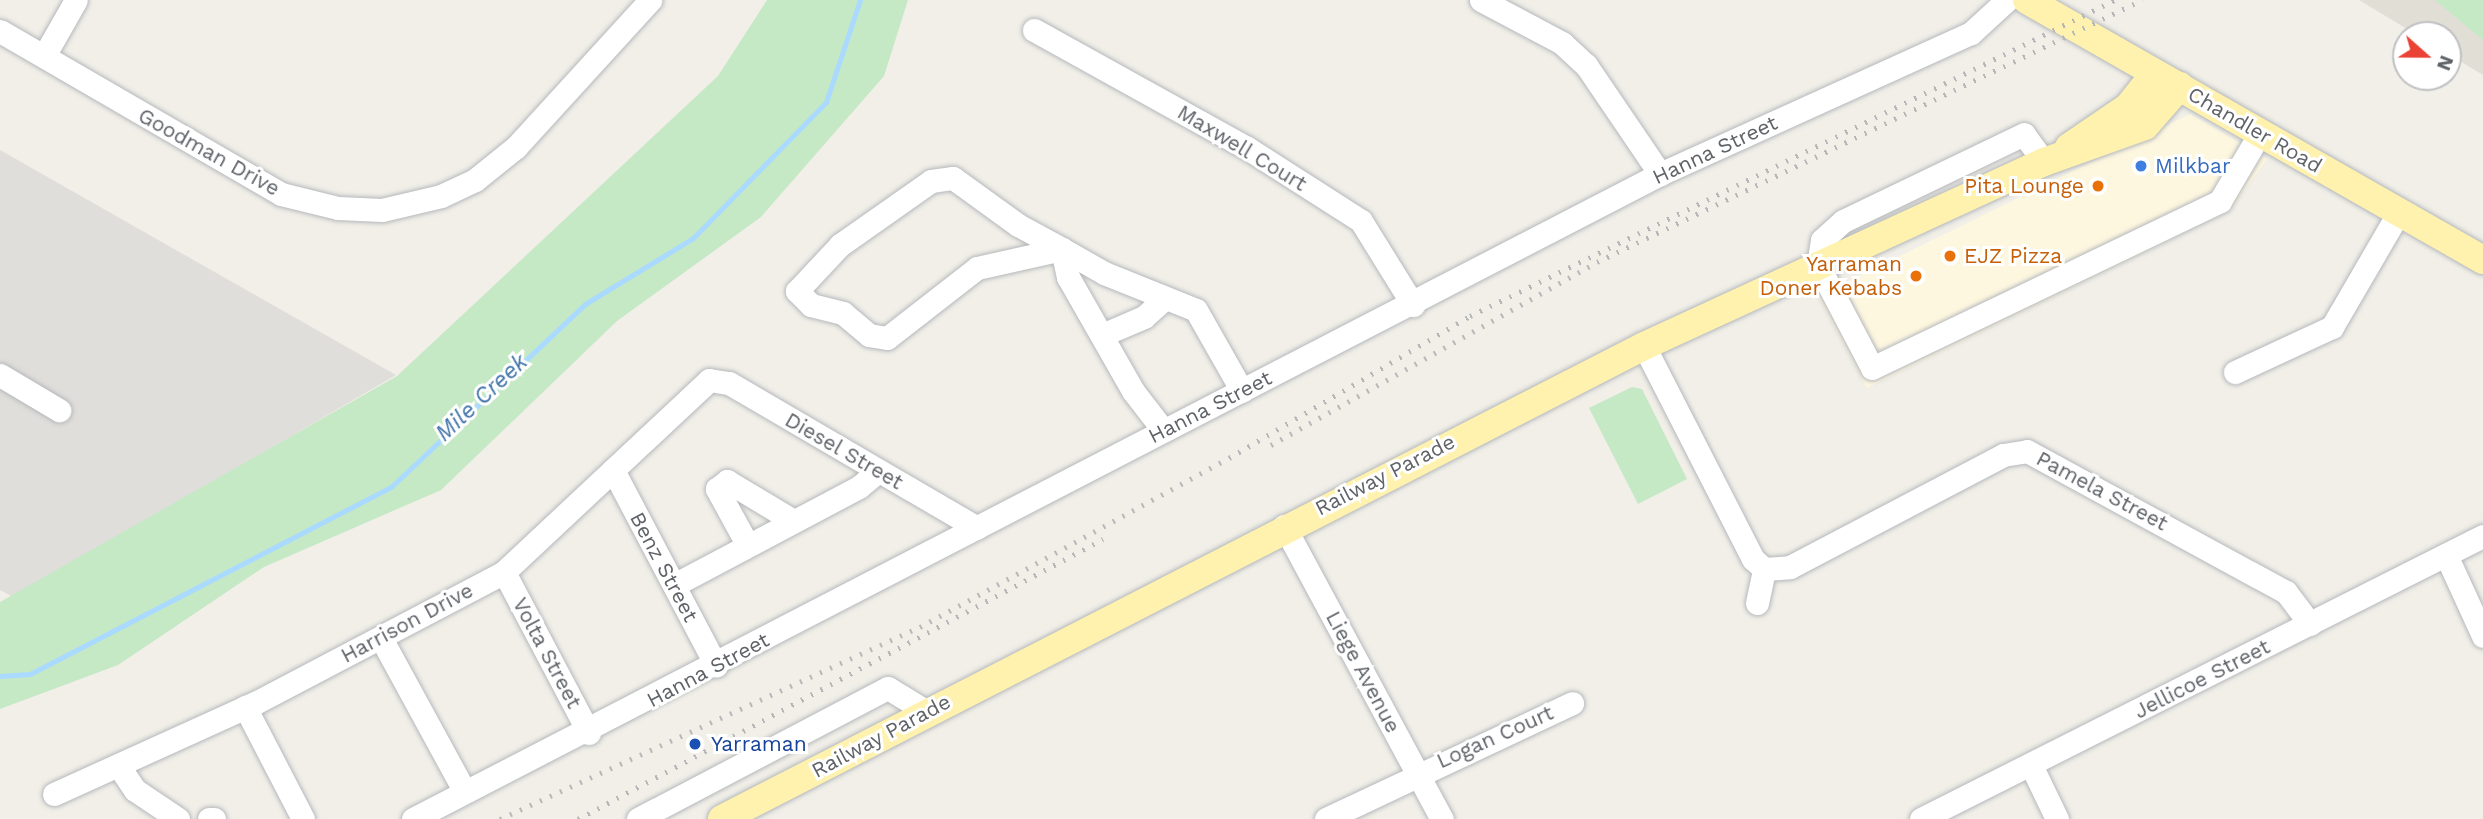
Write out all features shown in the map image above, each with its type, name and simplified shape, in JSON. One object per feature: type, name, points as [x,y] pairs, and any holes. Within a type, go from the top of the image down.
[{"type":"main road","name":"Chandler Road","points":[[2043,5],[2155,73],[2483,261]]},
{"type":"main road","name":"Railway Parade","points":[[2052,159],[2127,107],[2155,73]]},
{"type":"main road","name":"Railway Parade","points":[[722,819],[1283,526],[1644,346],[2052,159],[2145,126],[2180,86]]},
{"type":"street","points":[[44,56],[76,0]]},
{"type":"street","name":"Goodman Drive","points":[[0,31],[281,194],[338,208],[382,210],[441,197],[475,180],[516,147],[650,0]]},
{"type":"street","points":[[1481,0],[1562,43],[1586,65],[1660,174]]},
{"type":"street","name":"Hanna Street","points":[[413,819],[589,733],[1163,430],[1413,305],[1660,174],[1971,33],[2007,0]]},
{"type":"street","name":"Maxwell Court","points":[[1034,30],[1247,148],[1361,221],[1413,305]]},
{"type":"street","points":[[1818,265],[1872,368],[2220,201],[2260,133]]},
{"type":"street","points":[[1062,249],[977,268],[887,338],[869,335],[843,313],[811,305],[797,291],[830,253],[940,177],[961,182],[1062,249],[1163,300],[1198,312],[1242,391]]},
{"type":"street","points":[[2235,372],[2332,327],[2399,212]]},
{"type":"street","points":[[1062,249],[1068,277],[1163,430]]},
{"type":"street","points":[[1102,335],[1146,316],[1163,300]]},
{"type":"street","points":[[1644,346],[1753,559],[1765,569],[1757,603]]},
{"type":"street","points":[[0,375],[59,410]]},
{"type":"street","name":"Harrison Drive","points":[[54,794],[245,707],[504,572],[709,380]]},
{"type":"street","name":"Diesel Street","points":[[709,380],[729,383],[977,528]]},
{"type":"street","name":"Pamela Street","points":[[1765,569],[1790,568],[2003,455],[2027,451],[2287,592],[2311,624]]},
{"type":"street","name":"Benz Street","points":[[612,470],[716,665]]},
{"type":"street","points":[[674,585],[878,471]]},
{"type":"street","points":[[747,544],[717,489],[727,481],[792,520]]},
{"type":"street","name":"Liege Avenue","points":[[1283,526],[1442,819]]},
{"type":"street","name":"Jellicoe Street","points":[[1921,819],[2483,536]]},
{"type":"street","points":[[2446,555],[2483,636]]},
{"type":"street","name":"Volta Street","points":[[504,572],[589,733]]},
{"type":"street","points":[[381,638],[465,792]]},
{"type":"street","points":[[638,819],[888,688],[927,712]]},
{"type":"street","name":"Logan Court","points":[[1326,819],[1417,772],[1573,703]]},
{"type":"street","points":[[245,707],[303,819]]},
{"type":"street","points":[[118,765],[135,790],[178,819]]},
{"type":"street","points":[[2031,765],[2057,819]]},
{"type":"shaded area","points":[[2359,0],[2483,0],[2483,75],[2462,62],[2462,21],[2394,21]]},
{"type":"shaded area","points":[[2190,114],[2267,159],[2230,211],[1867,388],[1818,296]]},
{"type":"shaded area","points":[[0,150],[396,375],[15,598],[0,590]]},
{"type":"green space","points":[[767,0],[908,0],[884,76],[761,217],[617,321],[441,490],[264,567],[118,665],[0,709],[0,602],[397,376],[718,76]]},
{"type":"green space","points":[[2435,0],[2483,0],[2483,40]]},
{"type":"green space","points":[[1632,387],[1642,389],[1687,479],[1638,504],[1589,408]]},
{"type":"waterway","name":"Mile Creek","points":[[0,676],[30,674],[391,487],[585,304],[693,238],[826,102],[860,0]]},
{"type":"railway","points":[[500,819],[920,627],[1229,458],[1470,316],[2115,0]]},
{"type":"railway","points":[[1271,445],[1597,262],[2142,0]]},
{"type":"railway","points":[[578,819],[1103,539]]},
{"type":"place","name":"Milkbar","points":[[2141,166]]},
{"type":"place","name":"Pita Lounge","points":[[2098,186]]},
{"type":"place","name":"EJZ Pizza","points":[[1950,256]]},
{"type":"place","name":"Yarraman Doner Kebabs","points":[[1916,276]]},
{"type":"place","name":"Yarraman","points":[[695,744]]}]
